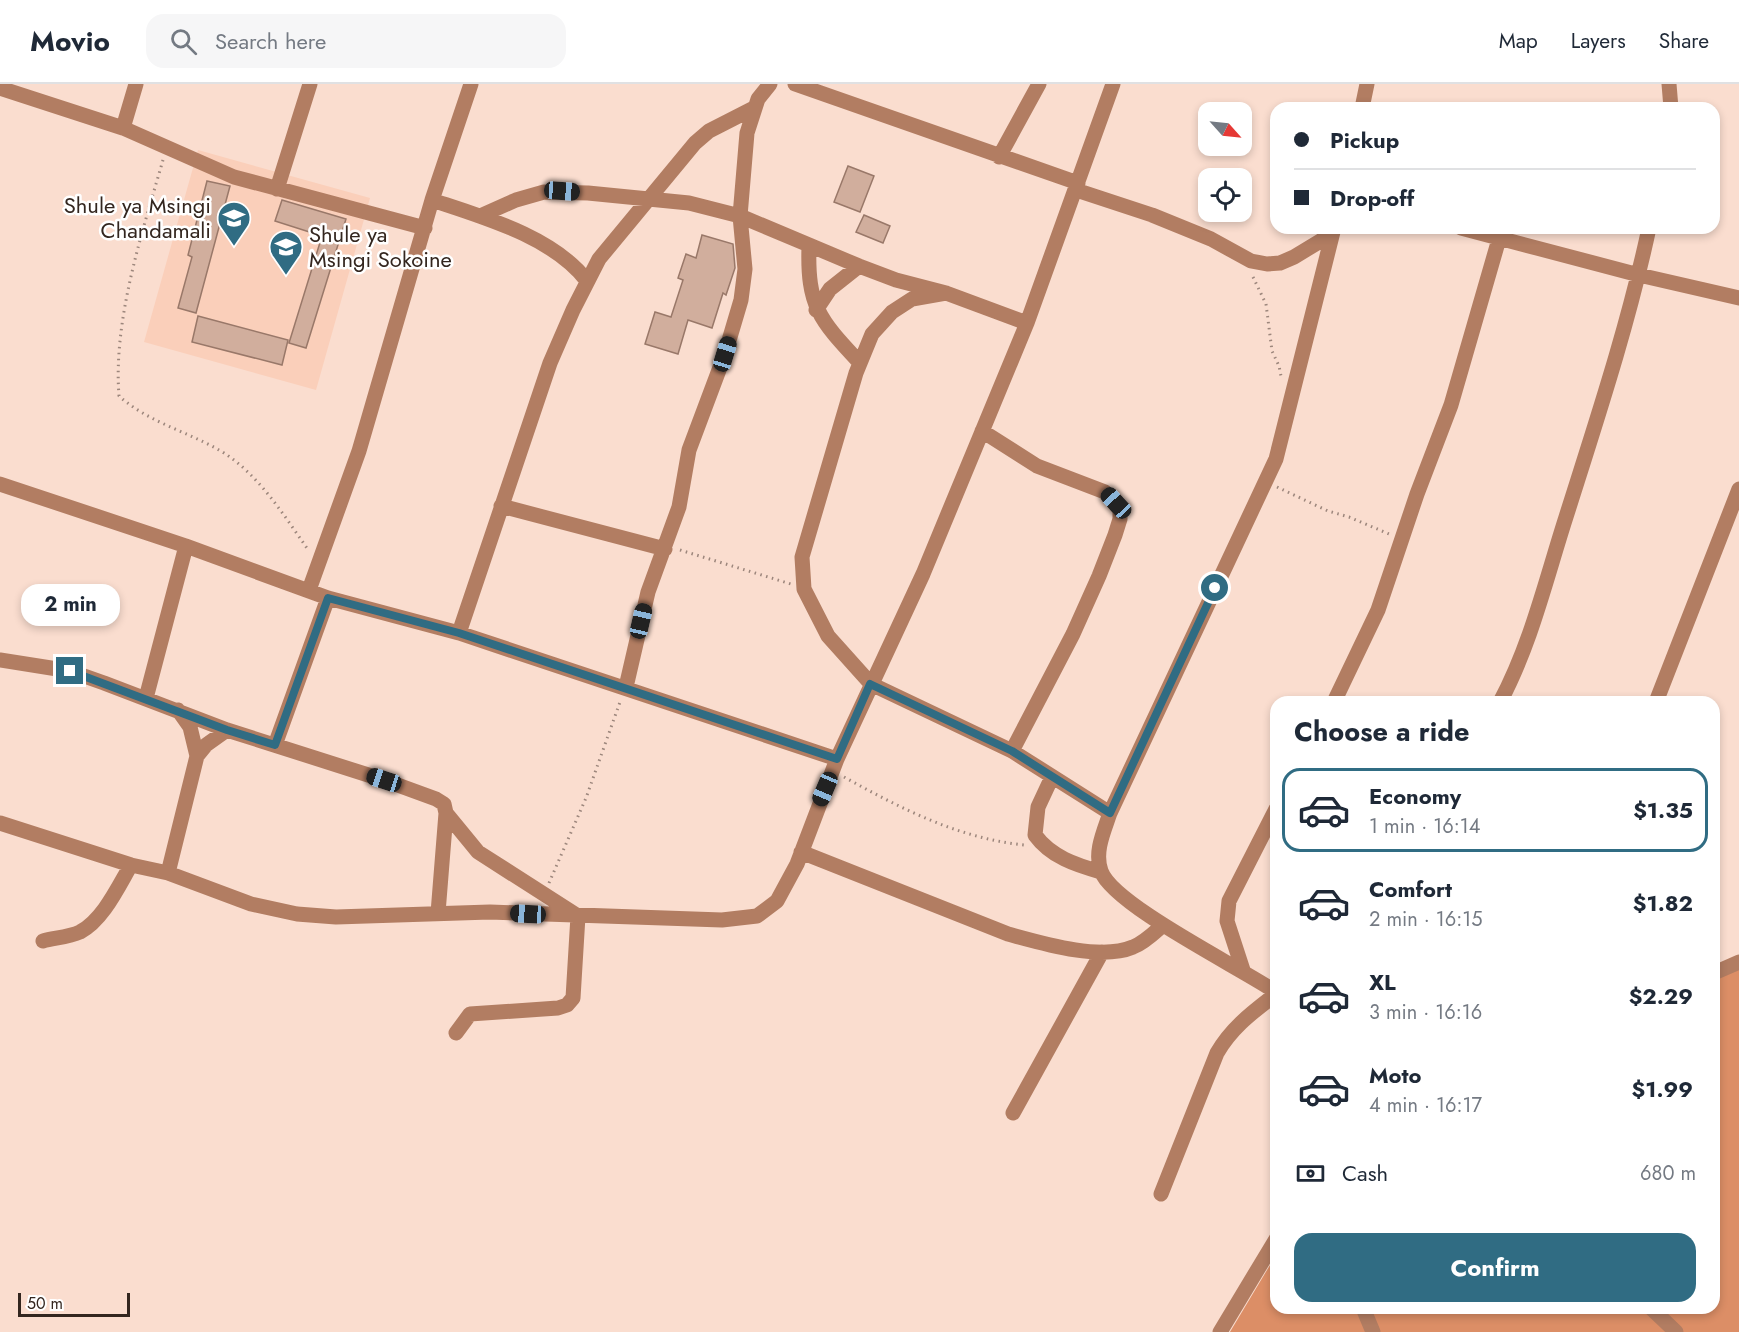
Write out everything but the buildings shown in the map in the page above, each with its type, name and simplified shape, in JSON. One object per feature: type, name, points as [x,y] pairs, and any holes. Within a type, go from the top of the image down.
[{"type":"street","points":[[123,128],[136,84]]},
{"type":"street","points":[[277,189],[310,84]]},
{"type":"street","points":[[309,590],[359,451],[432,201],[471,84]]},
{"type":"street","points":[[626,687],[648,592],[679,507],[689,450],[725,354],[741,300],[745,269],[740,216],[747,133],[754,108],[770,84]]},
{"type":"street","points":[[795,84],[1152,215],[1211,239],[1251,261],[1280,263],[1328,234]]},
{"type":"street","points":[[999,157],[1039,84]]},
{"type":"street","points":[[0,823],[131,865],[168,873],[251,904],[297,914],[336,917],[438,913],[723,920],[757,916],[777,901],[801,852],[870,684],[923,574],[1027,323],[1113,84]]},
{"type":"street","points":[[1363,102],[1367,84]]},
{"type":"street","points":[[1669,84],[1670,102]]},
{"type":"street","points":[[0,88],[123,128],[234,177],[425,228]]},
{"type":"street","points":[[459,633],[550,363],[599,258],[695,143],[709,131],[754,108]]},
{"type":"street","points":[[480,216],[516,200],[544,192],[562,191],[689,203],[740,216],[808,246],[896,280],[946,293],[1027,323]]},
{"type":"street","points":[[432,201],[480,216],[553,249],[578,268],[587,281]]},
{"type":"street","points":[[1270,989],[1243,970],[1163,925],[1117,892],[1101,872],[1098,857],[1110,813],[1276,459],[1332,234]]},
{"type":"street","points":[[1482,234],[1639,275],[1739,298]]},
{"type":"street","points":[[1503,696],[1528,637],[1639,275],[1648,234]]},
{"type":"street","points":[[1337,696],[1378,610],[1451,405],[1499,239]]},
{"type":"street","points":[[808,246],[810,284],[816,310],[825,326],[860,363]]},
{"type":"street","points":[[816,310],[830,289],[859,266]]},
{"type":"street","points":[[946,293],[912,299],[892,312],[872,334],[860,363],[802,556],[804,589],[828,636],[870,684],[1012,751],[1110,813]]},
{"type":"street","points":[[982,431],[1037,466],[1105,492],[1120,510],[1115,535],[1073,634],[1012,751]]},
{"type":"street","points":[[0,484],[186,546],[328,598],[459,633],[626,687],[835,765]]},
{"type":"street","points":[[1658,696],[1738,492]]},
{"type":"street","points":[[501,507],[667,543]]},
{"type":"street","points":[[146,698],[186,546]]},
{"type":"street","points":[[275,745],[328,598]]},
{"type":"street","points":[[0,660],[70,671],[227,730],[436,799],[444,804],[446,813],[438,913]]},
{"type":"street","points":[[178,711],[189,727],[197,756]]},
{"type":"street","points":[[168,873],[197,756],[227,730]]},
{"type":"street","points":[[1052,777],[1042,793],[1035,835],[1044,848],[1077,866],[1101,872]]},
{"type":"street","points":[[446,813],[478,852],[578,916]]},
{"type":"street","points":[[1243,970],[1227,921],[1229,901],[1270,821]]},
{"type":"street","points":[[801,852],[1008,934],[1035,942],[1101,952],[1133,947],[1163,925]]},
{"type":"street","points":[[43,941],[79,932],[91,923],[113,895],[131,865]]},
{"type":"street","points":[[456,1034],[470,1014],[558,1008],[567,1005],[573,998],[578,916]]},
{"type":"street","points":[[1013,1113],[1101,952]]},
{"type":"street","points":[[1720,970],[1739,962]]},
{"type":"street","points":[[1161,1194],[1217,1053],[1228,1035],[1240,1022],[1270,998]]},
{"type":"street","points":[[1220,1332],[1270,1249]]},
{"type":"street","points":[[1366,1314],[1373,1332]]},
{"type":"street","points":[[1657,1314],[1676,1332]]},
{"type":"path","points":[[166,148],[140,242],[123,324],[117,376],[119,396],[168,426],[226,455],[264,490],[318,565]]},
{"type":"path","points":[[1242,256],[1266,304],[1272,351],[1279,366],[1282,381],[1294,393]]},
{"type":"path","points":[[1266,483],[1328,511],[1359,521],[1402,540]]},
{"type":"path","points":[[667,543],[683,553],[758,573],[804,589]]},
{"type":"path","points":[[543,895],[574,827],[626,687]]},
{"type":"path","points":[[835,765],[898,807],[958,832],[998,843],[1044,848]]},
{"type":"shaded area","points":[[198,150],[370,198],[316,390],[144,342]]},
{"type":"shaded area","points":[[1739,959],[1739,1332],[1230,1332],[1270,1265],[1270,1314],[1720,1314],[1720,970]]},
{"type":"place","name":"Shule ya Msingi Chandamali","points":[[234,247]]},
{"type":"place","name":"Shule ya Msingi Sokoine","points":[[286,276]]},
{"type":"route","points":[[70,671],[227,730],[275,745],[328,598],[459,633],[837,759],[870,684],[1012,751],[1110,813],[1215,588]]}]
